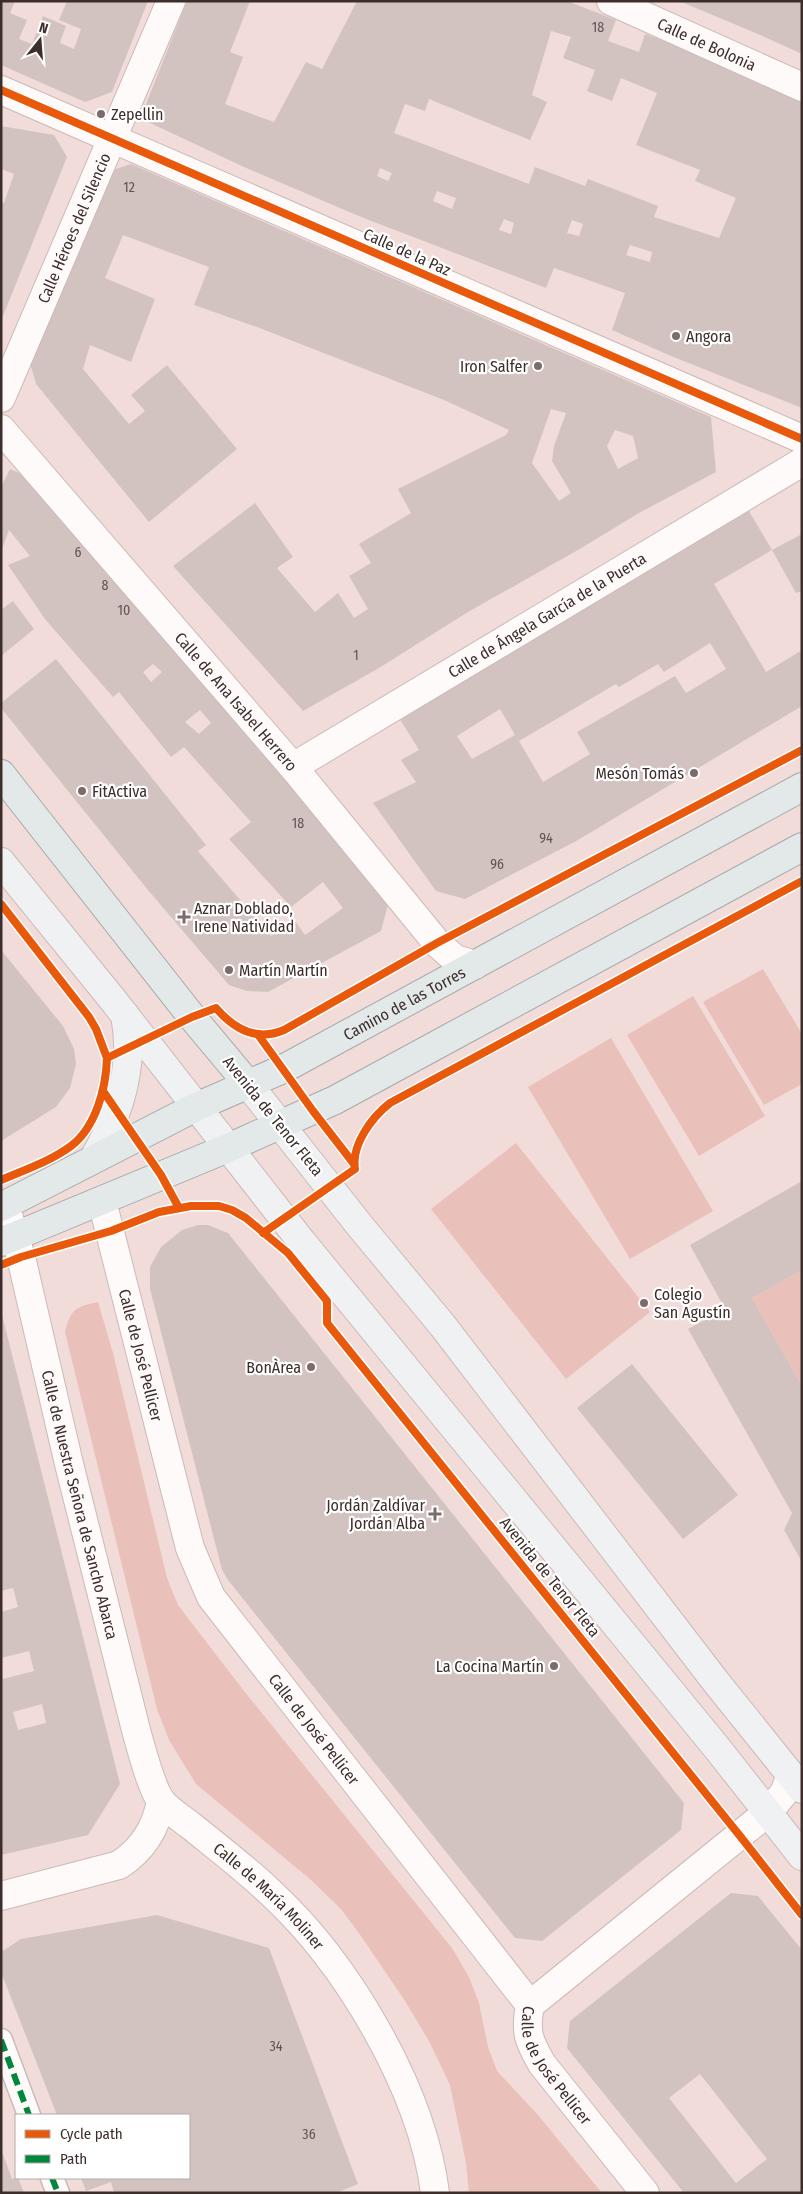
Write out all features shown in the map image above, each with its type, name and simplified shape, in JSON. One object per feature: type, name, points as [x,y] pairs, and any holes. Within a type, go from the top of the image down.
[{"type":"main road","name":"Avenida de Tenor Fleta","points":[[1,774],[192,1017],[443,1326],[716,1682],[796,1782]]},
{"type":"main road","name":"Camino de las Torres","points":[[3,1206],[196,1107],[283,1069],[802,787]]},
{"type":"main road","points":[[8,1239],[228,1148],[335,1100],[802,847]]},
{"type":"main road","name":"Avenida de Tenor Fleta","points":[[1,862],[125,1015],[302,1242],[802,1856]]},
{"type":"main road","points":[[94,1158],[110,1128],[126,1078],[128,1037],[125,1015]]},
{"type":"street","name":"Calle Héroes del Silencio","points":[[1,398],[170,1]]},
{"type":"street","name":"Calle de Bolonia","points":[[611,1],[802,86]]},
{"type":"street","name":"Calle de la Paz","points":[[1,90],[802,439]]},
{"type":"street","name":"Calle de Ana Isabel Herrero","points":[[1,429],[293,767],[437,943],[456,959],[475,965]]},
{"type":"street","name":"Calle de Ángela García de la Puerta","points":[[293,767],[802,462]]},
{"type":"street","name":"Calle de José Pellicer","points":[[102,1201],[190,1548],[211,1597],[530,2005],[527,2022],[529,2042],[542,2064],[644,2193]]},
{"type":"street","name":"Calle de Nuestra Señora de Sancho Abarca","points":[[3,1206],[8,1239],[69,1464],[136,1730],[147,1768],[161,1801]]},
{"type":"street","points":[[530,2005],[768,1812],[796,1782]]},
{"type":"street","points":[[1,1896],[119,1865],[133,1856],[144,1842],[156,1819],[161,1801]]},
{"type":"street","name":"Calle de María Moliner","points":[[161,1801],[271,1892],[307,1928],[350,1987],[386,2049],[408,2094],[425,2145],[435,2193]]},
{"type":"street","points":[[1,2040],[29,2114]]},
{"type":"street","points":[[52,2179],[58,2193]]},
{"type":"shaded area","points":[[763,969],[802,1034],[802,1084],[764,1105],[703,1002]]},
{"type":"shaded area","points":[[693,996],[765,1116],[699,1156],[627,1035]]},
{"type":"shaded area","points":[[611,1038],[713,1211],[630,1259],[528,1087]]},
{"type":"shaded area","points":[[516,1143],[650,1312],[566,1379],[431,1209]]},
{"type":"shaded area","points":[[802,1270],[802,1386],[752,1298]]},
{"type":"shaded area","points":[[98,1302],[113,1353],[167,1578],[178,1605],[244,1691],[452,1948],[469,1977],[479,2003],[488,2047],[497,2071],[538,2115],[602,2193],[469,2193],[466,2163],[450,2085],[429,2041],[405,2001],[341,1909],[311,1880],[196,1784],[169,1740],[157,1709],[65,1332],[69,1318],[75,1310]]},
{"type":"building","points":[[1,1],[15,1],[10,13],[27,20],[19,39],[32,44],[43,16],[66,26],[60,43],[74,49],[81,29],[59,20],[67,1],[148,1],[112,92],[85,102],[1,65]]},
{"type":"building","points":[[187,1],[250,1],[230,52],[243,57],[225,104],[274,122],[306,62],[322,69],[357,1],[567,1],[616,20],[608,41],[639,52],[645,34],[699,54],[802,97],[802,408],[671,356],[612,330],[625,293],[554,268],[546,288],[361,217],[244,167],[148,122],[144,109]],"holes":[[[551,31],[571,37],[563,58],[595,70],[587,91],[612,101],[621,78],[657,93],[636,145],[700,170],[695,181],[736,198],[719,238],[654,217],[658,206],[588,179],[585,186],[535,167],[529,184],[394,133],[405,104],[425,111],[429,99],[530,140],[547,102],[532,95]],[[380,168],[392,173],[388,181],[377,176]],[[437,191],[456,198],[452,209],[433,201]],[[504,219],[514,223],[511,234],[499,230]],[[572,220],[583,224],[579,236],[567,233]],[[630,245],[652,252],[650,262],[626,255]]]},
{"type":"building","points":[[679,1],[802,1],[802,54],[758,34]]},
{"type":"building","points":[[1,126],[54,135],[67,157],[1,321],[1,202],[4,203],[14,174],[1,169]]},
{"type":"building","points":[[131,164],[711,417],[716,472],[639,513],[468,612],[379,668],[303,711],[173,566],[255,503],[293,557],[277,568],[315,612],[338,593],[354,618],[368,609],[349,576],[371,563],[359,544],[411,513],[398,489],[506,435],[509,430],[444,400],[257,327],[194,305],[209,267],[123,235],[105,278],[155,299],[131,362],[90,345],[83,369],[129,424],[145,411],[131,395],[167,365],[237,449],[149,522],[36,384],[30,363],[113,170]],"holes":[[[551,409],[566,413],[554,446],[552,461],[571,493],[559,501],[532,463]],[[615,430],[633,436],[638,458],[618,469],[607,446]]]},
{"type":"building","points":[[10,469],[27,476],[390,897],[381,931],[268,992],[247,991],[229,985],[148,890],[1,708],[1,703],[56,659],[206,845],[198,851],[271,936],[293,918],[305,935],[343,908],[323,882],[291,907],[229,839],[251,822],[184,747],[171,757],[119,692],[113,697],[45,619],[8,565],[30,556],[9,530],[1,552],[1,487]],"holes":[[[153,664],[162,672],[151,682],[143,672]],[[200,710],[211,723],[199,734],[185,722]]]},
{"type":"building","points":[[749,511],[772,550],[714,584],[766,672],[802,650],[802,706],[578,840],[465,899],[436,891],[373,803],[416,782],[401,760],[419,750],[396,713],[615,591]],"holes":[[[710,643],[726,669],[686,693],[675,676],[577,732],[590,754],[543,782],[519,741],[616,684],[619,687],[658,664],[664,672]],[[500,709],[515,735],[472,759],[457,736]]]},
{"type":"building","points":[[802,534],[802,591],[796,593],[772,550]]},
{"type":"building","points":[[13,601],[34,629],[1,656],[1,610]]},
{"type":"building","points":[[1,950],[63,1026],[74,1049],[76,1064],[70,1088],[56,1107],[1,1141]]},
{"type":"building","points":[[802,1181],[802,1270],[752,1298],[802,1386],[802,1562],[784,1530],[792,1513],[688,1329],[725,1309],[690,1245]]},
{"type":"building","points":[[198,1225],[208,1225],[228,1233],[684,1803],[681,1830],[542,1941],[515,1938],[228,1580],[222,1570],[150,1289],[150,1267],[161,1247],[182,1230]]},
{"type":"building","points":[[2,1315],[120,1784],[88,1835],[1,1855],[1,1674],[3,1679],[34,1671],[29,1651],[1,1658],[1,1612],[18,1607],[13,1588],[1,1591]],"holes":[[[42,1704],[46,1723],[18,1730],[13,1712]]]},
{"type":"building","points":[[632,1364],[738,1495],[683,1539],[577,1408]]},
{"type":"building","points":[[731,1893],[758,1896],[802,1950],[802,2193],[684,2193],[567,2048],[570,2021]],"holes":[[[700,2074],[767,2159],[736,2183],[669,2098]]]},
{"type":"building","points":[[157,1915],[269,1948],[358,2184],[336,2193],[114,2193],[111,2182],[86,2191],[81,2179],[190,2179],[190,2114],[57,2114],[1,1972],[1,1952],[21,1939]]},
{"type":"building","points":[[1,2149],[12,2179],[18,2179],[24,2193],[1,2193]]},
{"type":"marked path","points":[[1,2040],[29,2114]]},
{"type":"marked path","points":[[52,2179],[58,2193]]},
{"type":"cycle path","points":[[1,90],[802,439]]},
{"type":"cycle path","points":[[1,1180],[55,1156],[80,1138],[93,1118],[98,1106],[102,1094],[107,1058],[192,1017],[216,1008],[230,1022],[255,1034],[264,1035],[284,1030],[437,943],[802,750]]},
{"type":"cycle path","points":[[263,1233],[355,1169],[356,1151],[364,1132],[376,1116],[390,1103],[802,881]]},
{"type":"cycle path","points":[[1,904],[89,1017],[96,1029],[107,1058]]},
{"type":"cycle path","points":[[259,1036],[354,1164]]},
{"type":"cycle path","points":[[103,1091],[161,1175],[179,1208]]},
{"type":"cycle path","points":[[1,1265],[21,1257],[111,1231],[159,1212],[191,1206],[219,1206],[232,1210],[246,1218],[288,1253],[327,1301],[327,1323],[802,1915]]},
{"type":"place","name":"Zepellin","points":[[101,114]]},
{"type":"place","name":"Angora","points":[[676,336]]},
{"type":"place","name":"Iron Salfer","points":[[538,366]]},
{"type":"place","name":"Mesón Tomás","points":[[694,773]]},
{"type":"place","name":"FitActiva","points":[[82,791]]},
{"type":"place","name":"Aznar Doblado, Irene Natividad","points":[[184,917]]},
{"type":"place","name":"Martín Martín","points":[[229,970]]},
{"type":"place","name":"Colegio San Agustín","points":[[644,1303]]},
{"type":"place","name":"BonÀrea","points":[[311,1367]]},
{"type":"place","name":"Jordán Zaldívar Jordán Alba","points":[[435,1514]]},
{"type":"place","name":"La Cocina Martín","points":[[554,1666]]}]
